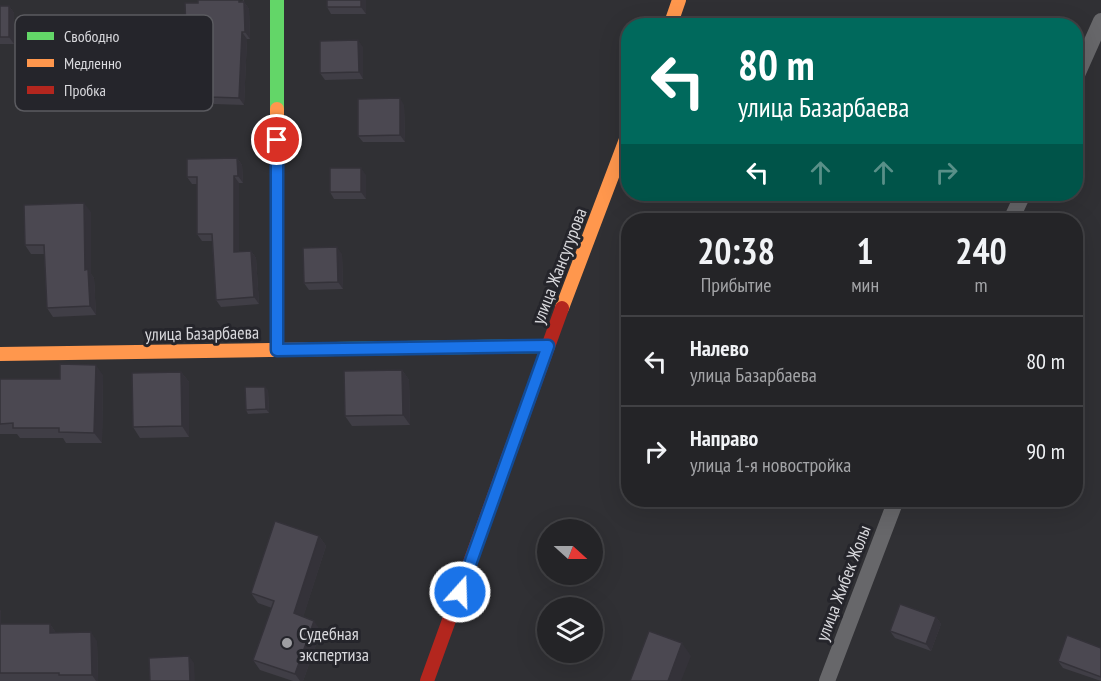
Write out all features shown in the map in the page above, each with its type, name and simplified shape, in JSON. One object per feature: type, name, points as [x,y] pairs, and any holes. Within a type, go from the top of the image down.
[{"type":"street","points":[[277,0],[277,350]]},
{"type":"street","points":[[673,18],[680,0]]},
{"type":"street","points":[[1083,61],[1101,21]]},
{"type":"street","name":"улица Жансугурова","points":[[427,681],[548,346],[621,153]]},
{"type":"street","name":"улица Базарбаева","points":[[0,354],[548,346]]},
{"type":"street","name":"улица Жибек Жолы","points":[[827,681],[893,507]]},
{"type":"building","points":[[198,0],[244,2],[245,32],[242,32],[239,98],[213,97],[213,15],[185,15],[185,3],[198,3]]},
{"type":"building","points":[[327,0],[361,0],[361,7],[327,7]]},
{"type":"building","points":[[0,6],[9,6],[9,37],[0,37]]},
{"type":"building","points":[[358,40],[359,72],[320,73],[320,41]]},
{"type":"building","points":[[400,98],[400,135],[358,136],[358,99]]},
{"type":"building","points":[[237,158],[238,176],[234,176],[234,252],[251,251],[254,297],[216,300],[212,234],[197,234],[197,177],[187,177],[187,159]]},
{"type":"building","points":[[330,168],[361,168],[361,192],[330,192]]},
{"type":"building","points":[[84,203],[85,270],[88,269],[90,306],[47,308],[44,245],[25,245],[24,205]]},
{"type":"building","points":[[337,247],[338,282],[304,283],[303,248]]},
{"type":"building","points":[[60,364],[96,365],[94,433],[59,432],[59,428],[13,428],[13,423],[0,424],[0,379],[60,379]]},
{"type":"building","points":[[402,370],[403,415],[345,416],[344,371]]},
{"type":"building","points":[[181,372],[182,426],[133,427],[132,373]]},
{"type":"building","points":[[245,387],[265,387],[266,409],[246,410]]},
{"type":"building","points":[[275,521],[319,536],[294,613],[314,621],[295,674],[253,660],[274,601],[251,593]]},
{"type":"building","points":[[900,604],[936,617],[926,644],[890,631]]},
{"type":"building","points":[[0,624],[50,624],[50,633],[91,632],[92,675],[0,673]]},
{"type":"building","points":[[649,631],[682,643],[668,681],[630,681]]},
{"type":"building","points":[[1067,635],[1101,648],[1101,677],[1058,661]]},
{"type":"building","points":[[189,656],[190,681],[150,681],[149,658]]},
{"type":"traffic: fast","points":[[277,0],[277,109]]},
{"type":"traffic: fast","points":[[335,349],[548,346]]},
{"type":"traffic: slow","points":[[673,18],[679,0]]},
{"type":"traffic: slow","points":[[277,109],[277,350]]},
{"type":"traffic: slow","points":[[562,308],[621,152]]},
{"type":"traffic: slow","points":[[0,354],[335,349]]},
{"type":"traffic: jam","points":[[427,681],[562,308]]},
{"type":"place","name":"Судебная экспертиза","points":[[287,643]]},
{"type":"route","points":[[277,140],[277,350],[548,346],[460,592]]}]
